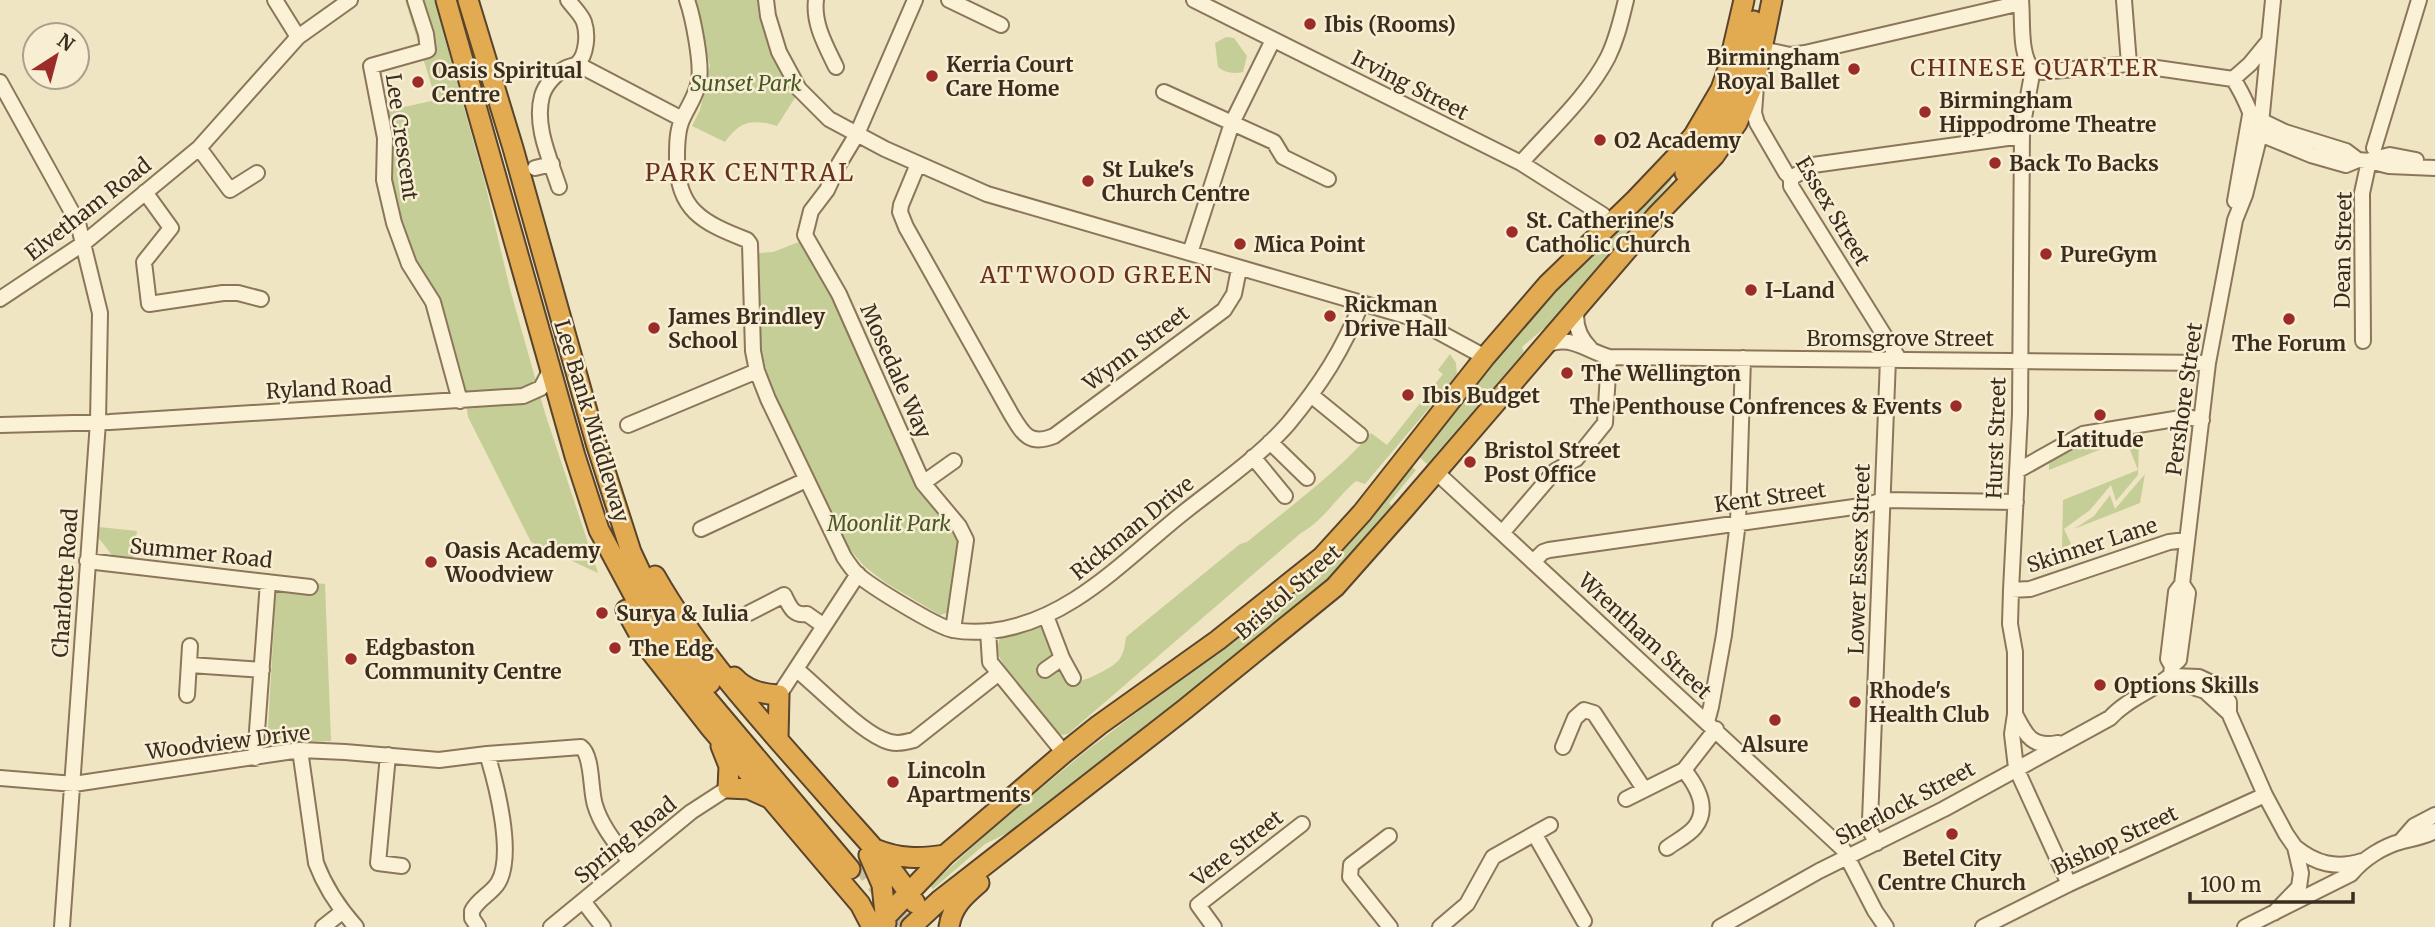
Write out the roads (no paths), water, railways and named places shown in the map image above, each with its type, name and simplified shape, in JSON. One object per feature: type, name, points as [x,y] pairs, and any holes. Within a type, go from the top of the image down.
[{"type":"highway","name":"Lee Bank Middleway","points":[[446,0],[575,456],[599,530],[651,627],[679,666],[857,866]]},
{"type":"highway","name":"Lee Bank Middleway","points":[[468,0],[513,148],[596,443],[631,552],[661,616],[695,664],[857,866]]},
{"type":"highway","points":[[1548,284],[1561,263],[1670,144],[1700,102],[1718,60],[1730,0]]},
{"type":"highway","points":[[1548,284],[1636,199],[1694,135],[1721,89],[1744,0]]},
{"type":"highway","points":[[1657,215],[1735,96],[1742,79],[1759,0]]},
{"type":"highway","points":[[1657,215],[1690,183],[1737,123],[1756,78],[1772,0]]},
{"type":"highway","name":"Bristol Street","points":[[897,924],[1013,842],[1185,709],[1335,587],[1657,215]]},
{"type":"highway","name":"Bristol Street","points":[[897,924],[909,892],[945,855],[1099,724],[1218,640],[1313,566],[1362,513],[1485,358],[1548,284]]},
{"type":"highway","points":[[615,501],[668,599],[721,673],[840,810],[877,870],[897,924]]},
{"type":"highway","points":[[599,530],[602,548],[621,600],[643,643],[771,799],[857,866],[909,892],[897,924]]},
{"type":"highway","points":[[668,599],[743,687],[779,695],[778,738]]},
{"type":"highway","points":[[719,737],[729,766],[728,788],[749,789],[771,799]]},
{"type":"highway","points":[[840,810],[857,866],[859,891],[871,886],[877,870]]},
{"type":"highway","points":[[949,927],[951,913],[956,905],[996,868],[1013,842]]},
{"type":"highway","points":[[857,866],[891,856],[925,859],[945,855]]},
{"type":"highway","points":[[857,866],[860,904],[897,924]]},
{"type":"street","points":[[275,0],[298,37]]},
{"type":"street","name":"Elvetham Road","points":[[0,299],[84,243],[199,148],[298,37],[350,0]]},
{"type":"street","name":"Lee Crescent","points":[[415,0],[428,50],[371,66],[385,138],[384,180],[394,223],[409,264],[433,302],[460,401]]},
{"type":"street","points":[[559,187],[544,140],[539,111],[542,93],[563,69],[577,64],[584,52],[587,34],[584,21],[568,0]]},
{"type":"street","points":[[687,0],[700,69],[695,96],[682,119],[677,145],[679,185],[692,210],[706,221],[747,240],[750,244],[753,351],[768,399],[844,557],[858,574],[929,620],[953,630]]},
{"type":"street","points":[[766,0],[779,52],[799,89],[829,119],[857,134],[987,194],[1413,318],[1485,358]]},
{"type":"street","points":[[816,0],[815,10],[821,36],[836,67]]},
{"type":"street","name":"Mosedale Way","points":[[915,0],[857,134],[827,190],[811,211],[805,234],[839,294],[923,483],[959,526],[966,540],[953,630]]},
{"type":"street","points":[[949,0],[1001,25]]},
{"type":"street","name":"Irving Street","points":[[1195,0],[1521,163],[1603,215]]},
{"type":"street","points":[[2124,0],[2129,64]]},
{"type":"street","name":"Pershore Street","points":[[2171,675],[2179,660],[2187,608],[2188,593],[2182,584],[2208,363],[2235,220],[2249,183],[2273,0]]},
{"type":"street","name":"Dean Street","points":[[2363,341],[2362,193],[2367,156],[2419,0]]},
{"type":"street","points":[[1521,163],[1590,85],[1608,57],[1624,7]]},
{"type":"street","points":[[1762,49],[1790,55],[1805,53],[2022,7]]},
{"type":"street","name":"Hurst Street","points":[[2022,7],[2024,55],[2027,64],[2033,69],[2022,136],[2020,360],[2010,624],[2015,652],[2015,713],[2012,734],[2016,768],[2069,884]]},
{"type":"street","points":[[1190,253],[1232,123],[1273,40]]},
{"type":"street","points":[[2233,79],[2250,65],[2268,42]]},
{"type":"street","points":[[577,64],[682,119]]},
{"type":"street","points":[[2033,69],[2042,72],[2129,64],[2233,79],[2246,97],[2257,123],[2367,156],[2389,166],[2435,166]]},
{"type":"street","name":"Essex Street","points":[[1756,78],[1754,113],[1757,123],[1893,359]]},
{"type":"street","name":"Charlotte Road","points":[[0,82],[78,223],[100,313],[98,422],[62,927]]},
{"type":"street","points":[[1164,92],[1274,142],[1283,157],[1328,179]]},
{"type":"street","name":"Pershore Street","points":[[2235,220],[2234,205],[2257,123]]},
{"type":"street","points":[[1791,178],[1812,165],[2022,136]]},
{"type":"street","points":[[199,148],[230,190],[257,173]]},
{"type":"street","points":[[535,168],[552,164]]},
{"type":"street","name":"Wynn Street","points":[[918,164],[901,205],[903,220],[1011,414],[1023,433],[1035,440],[1054,436],[1224,310],[1234,294],[1239,269]]},
{"type":"street","points":[[145,192],[171,228],[144,262],[149,304],[223,293],[238,293],[261,299]]},
{"type":"street","name":"Rickman Drive","points":[[953,630],[988,631],[1009,628],[1046,616],[1088,590],[1270,442],[1311,395],[1346,341],[1362,302]]},
{"type":"street","points":[[1577,308],[1578,332],[1593,351]]},
{"type":"street","name":"Bromsgrove Street","points":[[1543,348],[1560,341],[1580,345],[1609,357],[2208,363]]},
{"type":"street","points":[[1502,533],[1555,471],[1576,459],[1605,423],[1609,357]]},
{"type":"street","points":[[1626,799],[1684,770],[1711,725],[1738,522],[1743,358]]},
{"type":"street","name":"Lower Essex Street","points":[[1877,843],[1870,831],[1870,820],[1882,500],[1893,359]]},
{"type":"street","points":[[628,425],[757,370]]},
{"type":"street","name":"Ryland Road","points":[[0,425],[98,422],[523,396],[541,388],[551,371]]},
{"type":"street","points":[[1311,395],[1360,435]]},
{"type":"street","points":[[2017,471],[2083,434],[2187,417],[2203,420]]},
{"type":"street","points":[[1270,442],[1307,478]]},
{"type":"street","points":[[1253,457],[1285,496]]},
{"type":"street","points":[[923,483],[954,461]]},
{"type":"street","name":"Wrentham Street","points":[[1435,471],[1843,849],[1886,927]]},
{"type":"street","points":[[701,529],[806,480]]},
{"type":"street","name":"Kent Street","points":[[1530,557],[1549,550],[1868,505],[1882,500],[2016,502]]},
{"type":"street","name":"Skinner Lane","points":[[2011,590],[2029,589],[2169,542],[2186,540]]},
{"type":"street","name":"Summer Road","points":[[87,561],[310,587]]},
{"type":"street","points":[[779,695],[858,574]]},
{"type":"street","points":[[255,758],[268,582]]},
{"type":"street","points":[[749,613],[784,595],[792,611],[799,615],[807,614],[824,626]]},
{"type":"street","points":[[1046,616],[1073,678]]},
{"type":"street","points":[[988,631],[990,662],[1064,753]]},
{"type":"street","points":[[187,695],[190,646]]},
{"type":"street","points":[[1045,670],[1062,658]]},
{"type":"street","points":[[190,665],[262,670]]},
{"type":"street","points":[[796,669],[865,728],[882,739],[901,744],[914,740],[999,673]]},
{"type":"street","points":[[2171,675],[2199,677],[2218,686],[2230,702],[2229,713],[2265,794],[2286,834],[2306,856],[2329,865],[2342,865],[2362,861],[2400,842],[2421,838],[2435,831]]},
{"type":"street","name":"Sherlock Street","points":[[1720,927],[1819,871],[1877,843],[2110,718],[2117,710],[2171,675]]},
{"type":"street","points":[[1563,747],[1579,714],[1584,710],[1594,713],[1644,789]]},
{"type":"street","points":[[2015,713],[2030,739],[2042,744],[2067,741]]},
{"type":"street","name":"Woodview Drive","points":[[0,778],[74,784],[300,750],[439,760],[581,747],[588,756],[596,809],[630,862]]},
{"type":"street","points":[[300,750],[316,863],[322,881],[342,912],[356,927]]},
{"type":"street","points":[[478,927],[472,918],[472,911],[500,879],[505,842],[499,793],[487,754]]},
{"type":"street","points":[[388,755],[378,863],[402,866]]},
{"type":"street","points":[[1667,848],[1695,828],[1702,806],[1693,782],[1684,770]]},
{"type":"street","name":"Spring Road","points":[[551,927],[691,812],[728,788]]},
{"type":"street","name":"Bishop Street","points":[[1983,927],[2069,884],[2265,794]]},
{"type":"street","points":[[2400,842],[2414,826],[2435,815]]},
{"type":"street","name":"Vere Street","points":[[1214,927],[1198,905],[1302,824]]},
{"type":"street","points":[[1445,926],[1467,904],[1493,857],[1550,825]]},
{"type":"street","points":[[1819,871],[1830,851],[1825,832]]},
{"type":"street","points":[[1535,835],[1584,921]]},
{"type":"street","points":[[1389,836],[1351,865],[1350,877],[1390,927]]},
{"type":"street","points":[[2274,913],[2299,887],[2301,873],[2295,847]]},
{"type":"street","points":[[2245,927],[2351,874],[2362,861]]},
{"type":"street","points":[[583,901],[603,927]]},
{"type":"street","points":[[323,927],[342,912]]},
{"type":"tunnel","points":[[859,860],[906,927]]},
{"type":"place","name":"Ibis (Rooms)","points":[[1310,24]]},
{"type":"place","name":"Birmingham Royal Ballet","points":[[1854,69]]},
{"type":"place","name":"Kerria Court Care Home","points":[[932,76]]},
{"type":"place","name":"Oasis Spiritual Centre","points":[[418,82]]},
{"type":"place","name":"Birmingham Hippodrome Theatre","points":[[1925,112]]},
{"type":"place","name":"O2 Academy","points":[[1600,140]]},
{"type":"place","name":"Back To Backs","points":[[1995,163]]},
{"type":"place","name":"St Luke's Church Centre","points":[[1088,181]]},
{"type":"place","name":"St. Catherine's Catholic Church","points":[[1512,232]]},
{"type":"place","name":"Mica Point","points":[[1240,244]]},
{"type":"place","name":"PureGym","points":[[2046,254]]},
{"type":"place","name":"I-Land","points":[[1751,290]]},
{"type":"place","name":"Rickman Drive Hall","points":[[1330,316]]},
{"type":"place","name":"The Forum","points":[[2289,319]]},
{"type":"place","name":"James Brindley School","points":[[654,328]]},
{"type":"place","name":"The Wellington","points":[[1567,373]]},
{"type":"place","name":"Ibis Budget","points":[[1408,395]]},
{"type":"place","name":"The Penthouse Confrences & Events","points":[[1956,406]]},
{"type":"place","name":"Latitude","points":[[2100,415]]},
{"type":"place","name":"Bristol Street Post Office","points":[[1470,462]]},
{"type":"place","name":"Oasis Academy Woodview","points":[[431,562]]},
{"type":"place","name":"Surya & Iulia","points":[[602,613]]},
{"type":"place","name":"The Edg","points":[[615,648]]},
{"type":"place","name":"Edgbaston Community Centre","points":[[351,659]]},
{"type":"place","name":"Options Skills","points":[[2100,685]]},
{"type":"place","name":"Rhode's Health Club","points":[[1855,702]]},
{"type":"place","name":"Alsure","points":[[1775,720]]},
{"type":"place","name":"Lincoln Apartments","points":[[893,782]]},
{"type":"place","name":"Betel City Centre Church","points":[[1952,834]]},
{"type":"district","name":"CHINESE QUARTER","points":[[2035,67]]},
{"type":"district","name":"PARK CENTRAL","points":[[750,172]]},
{"type":"district","name":"ATTWOOD GREEN","points":[[1097,274]]},
{"type":"park label","name":"Sunset Park","points":[[746,83]]},
{"type":"park label","name":"Moonlit Park","points":[[889,523]]}]
